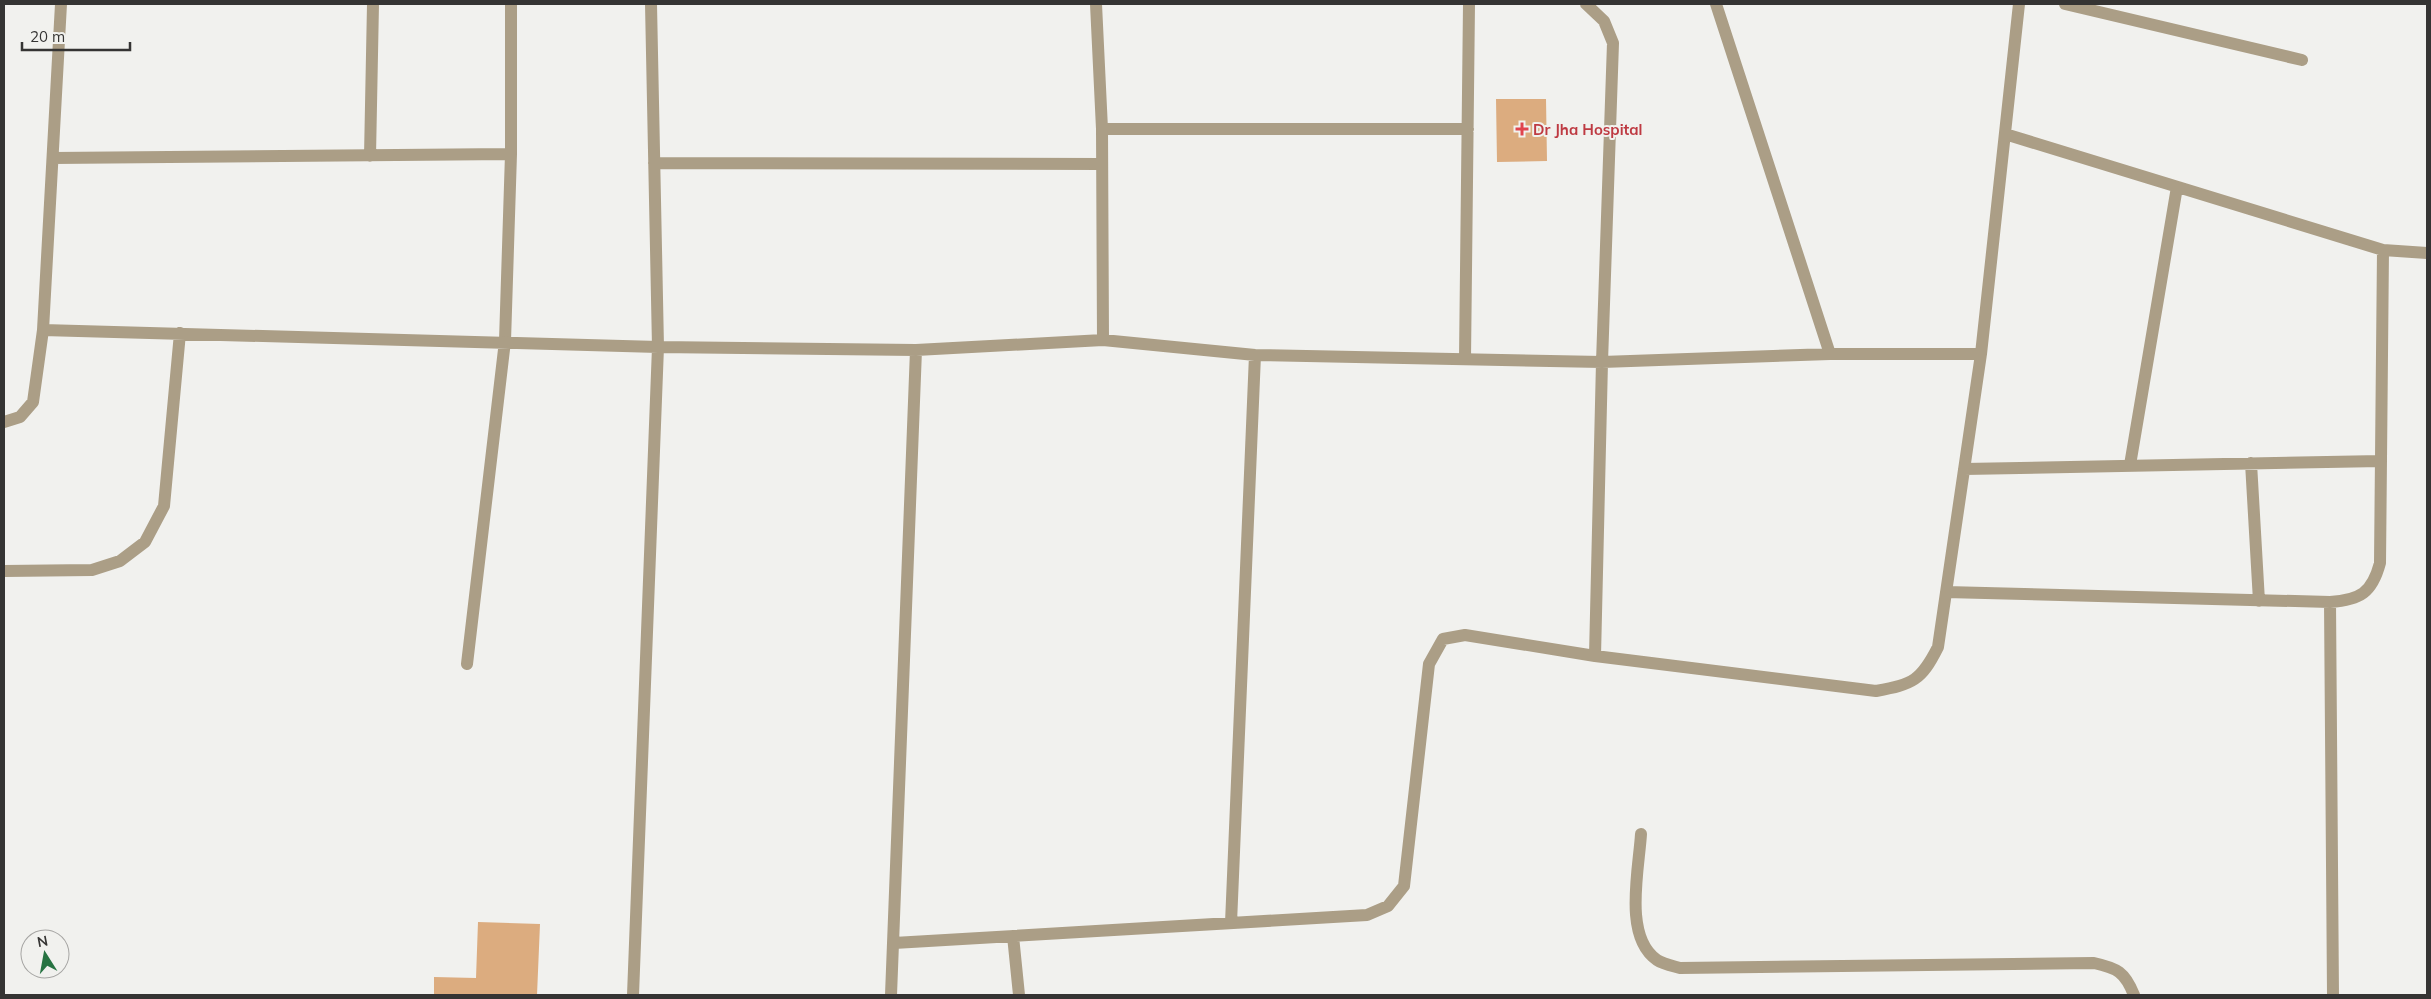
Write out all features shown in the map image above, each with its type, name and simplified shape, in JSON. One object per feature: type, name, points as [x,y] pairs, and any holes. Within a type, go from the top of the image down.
[{"type":"street","points":[[4,422],[20,417],[33,402],[43,330],[61,4]]},
{"type":"street","points":[[367,4],[373,4],[370,156]]},
{"type":"street","points":[[467,664],[506,341],[511,154],[511,4]]},
{"type":"street","points":[[633,995],[658,347],[651,4]]},
{"type":"street","points":[[1096,4],[1102,129],[1103,340]]},
{"type":"street","points":[[1465,359],[1469,4]]},
{"type":"street","points":[[1586,4],[1604,21],[1613,43],[1602,362],[1595,656]]},
{"type":"street","points":[[1716,4],[1830,354]]},
{"type":"street","points":[[894,943],[1367,915],[1388,906],[1404,886],[1429,664],[1443,639],[1465,636],[1595,656],[1876,691],[1906,685],[1926,671],[1938,647],[1981,354],[2019,4]]},
{"type":"street","points":[[2064,4],[2302,60]]},
{"type":"street","points":[[1102,129],[1468,129]]},
{"type":"street","points":[[2005,134],[2384,250],[2427,253]]},
{"type":"street","points":[[53,158],[511,154]]},
{"type":"street","points":[[654,163],[1101,164]]},
{"type":"street","points":[[2130,465],[2177,187]]},
{"type":"street","points":[[1946,592],[2259,601],[2351,601],[2375,580],[2380,563],[2384,250]]},
{"type":"street","points":[[43,330],[506,341],[658,347],[916,350],[1103,340],[1255,355],[1602,362],[1830,354],[1981,354]]},
{"type":"street","points":[[4,571],[92,570],[120,561],[145,542],[164,506],[180,334]]},
{"type":"street","points":[[891,995],[916,350]]},
{"type":"street","points":[[1231,923],[1255,355]]},
{"type":"street","points":[[1964,469],[2381,461]]},
{"type":"street","points":[[2251,463],[2259,601]]},
{"type":"street","points":[[2330,602],[2333,995]]},
{"type":"street","points":[[1641,834],[1635,914],[1638,934],[1646,948],[1658,960],[1680,968],[2094,963],[2116,968],[2129,983],[2134,995]]},
{"type":"street","points":[[1013,936],[1019,995]]},
{"type":"building","points":[[1496,99],[1546,99],[1547,161],[1497,162]]},
{"type":"building","points":[[478,922],[540,924],[537,995],[434,995],[434,977],[476,978]]},
{"type":"place","name":"Dr Jha Hospital","points":[[1522,129]]}]
